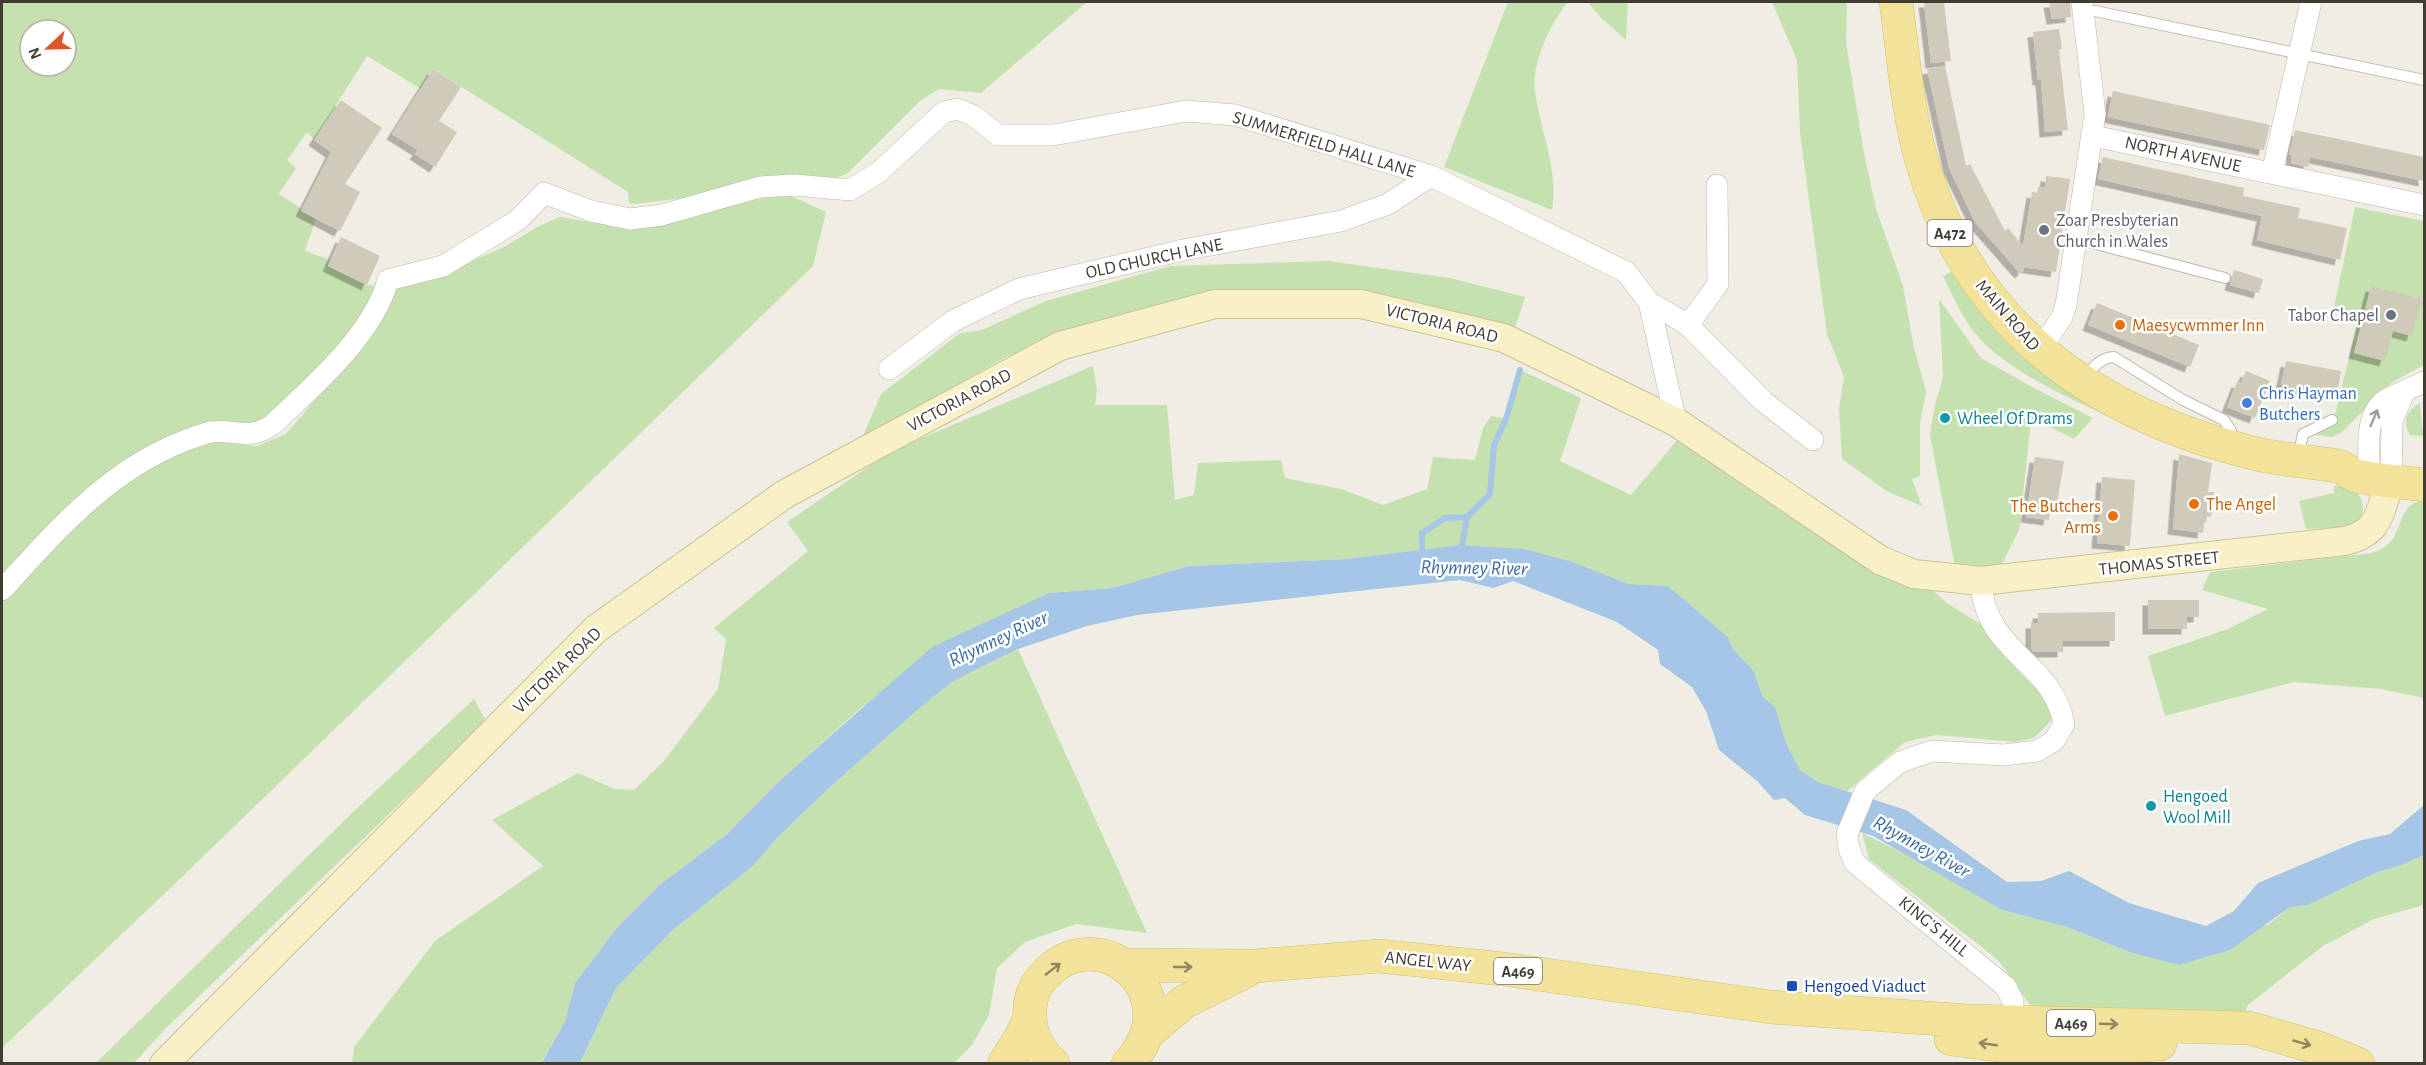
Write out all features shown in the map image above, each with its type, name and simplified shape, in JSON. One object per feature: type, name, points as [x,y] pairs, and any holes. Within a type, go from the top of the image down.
[{"type":"main road","name":"MAIN ROAD","points":[[1896,2],[1920,158],[1945,224],[1966,264],[1992,302],[2039,352],[2113,401],[2172,427],[2226,445],[2424,485]]},
{"type":"main road","name":"VICTORIA ROAD","points":[[164,1064],[596,629],[785,494],[1060,346],[1215,304],[1361,304],[1504,338],[1676,423],[1880,560],[1914,574]]},
{"type":"main road","name":"MAIN ROAD","points":[[2374,474],[2424,463]]},
{"type":"main road","name":"THOMAS STREET","points":[[1914,574],[1981,581],[2345,541],[2361,537],[2371,530],[2377,521],[2374,474]]},
{"type":"main road","points":[[1053,1064],[1042,1054],[1033,1038],[1029,1019],[1031,999],[1038,982],[1052,968],[1069,958],[1088,954],[1107,957],[1124,965],[1138,979],[1147,996],[1151,1014],[1148,1033],[1140,1050],[1128,1064]]},
{"type":"main road","name":"ANGEL WAY","points":[[1124,965],[1255,966],[1379,956],[1503,969],[1779,1006]]},
{"type":"main road","name":"ANGEL WAY","points":[[1148,1033],[1184,1002],[1255,966]]},
{"type":"main road","name":"A469","points":[[1779,1006],[2013,1022],[2249,1028],[2319,1048],[2358,1064]]},
{"type":"main road","name":"A469","points":[[1779,1006],[2037,1057],[2208,1043],[2249,1049],[2295,1064]]},
{"type":"main road","points":[[1004,1064],[1029,1019]]},
{"type":"street","points":[[2272,173],[2311,2]]},
{"type":"street","points":[[2039,352],[2062,316],[2093,135],[2095,95],[2082,6]]},
{"type":"street","name":"SUMMERFIELD HALL LANE","points":[[2,590],[84,503],[108,483],[139,463],[184,441],[211,432],[258,434],[272,425],[355,341],[384,295],[388,280],[443,266],[518,220],[544,193],[591,211],[630,219],[662,215],[760,188],[795,184],[850,190],[879,172],[944,112],[958,109],[974,116],[998,135],[1053,135],[1186,111],[1235,115],[1431,176],[1626,272],[1649,302],[1676,423]]},
{"type":"street","name":"NORTH AVENUE","points":[[2093,135],[2424,205]]},
{"type":"street","name":"OLD CHURCH LANE","points":[[889,369],[953,321],[1019,289],[1183,250],[1341,221],[1388,204],[1431,176]]},
{"type":"street","points":[[1688,326],[1718,284],[1717,185]]},
{"type":"street","points":[[1649,302],[1688,326],[1763,402],[1813,440]]},
{"type":"street","points":[[2374,474],[2371,420],[2389,398],[2424,382]]},
{"type":"street","name":"KING'S HILL","points":[[1981,581],[1981,601],[1995,631],[2034,670],[2056,699],[2064,724],[2054,741],[2037,751],[2004,755],[1932,751],[1900,762],[1865,791],[1847,834],[1849,849],[1856,863],[2006,987],[2013,1001],[2013,1022]]},
{"type":"lane","points":[[2082,6],[2424,80]]},
{"type":"lane","points":[[2077,239],[2225,278]]},
{"type":"lane","points":[[2298,461],[2303,434],[2332,420]]},
{"type":"green space","points":[[2,2],[1087,2],[981,93],[939,89],[921,100],[848,173],[837,178],[790,174],[700,196],[635,204],[629,203],[628,192],[433,69],[421,89],[367,56],[314,140],[307,132],[287,160],[296,168],[279,194],[316,218],[305,251],[330,260],[328,266],[367,285],[383,287],[352,332],[268,421],[97,481],[2,575]]},
{"type":"green space","points":[[1508,2],[1568,2],[1549,32],[1539,56],[1535,80],[1537,106],[1553,180],[1552,210],[1444,167]]},
{"type":"green space","points":[[1588,2],[1628,2],[1626,40],[1599,16]]},
{"type":"green space","points":[[1772,2],[1847,2],[1846,42],[1863,148],[1876,209],[1903,286],[1913,343],[1926,392],[1920,424],[1920,476],[1912,479],[1922,506],[1888,492],[1842,459],[1839,409],[1844,377],[1827,334],[1800,133],[1797,60]]},
{"type":"green space","points":[[789,195],[826,212],[813,266],[183,876],[2,1048],[2,601],[95,504],[127,478],[183,449],[214,441],[257,446],[286,434],[370,336],[394,288],[449,271],[506,246],[539,226],[560,217],[635,230],[749,200]]},
{"type":"green space","points":[[2355,207],[2424,221],[2424,365],[2391,383],[2341,433],[2331,437],[2315,435],[2337,424],[2335,415],[2358,320],[2333,312]]},
{"type":"green space","points":[[1328,261],[1450,278],[1525,297],[1514,331],[1400,302],[1249,290],[1166,303],[1058,334],[1004,358],[862,438],[881,394],[960,333],[982,330],[1046,301],[1170,266]]},
{"type":"green space","points":[[1955,270],[2156,437],[2063,395],[2017,369],[1997,354],[1974,332],[1943,276]]},
{"type":"green space","points":[[1939,299],[1981,358],[2093,418],[2074,439],[2040,422],[2031,422],[2019,530],[2001,566],[1955,567],[1930,435],[1943,377]]},
{"type":"green space","points":[[1093,366],[1097,390],[1095,405],[1167,405],[1175,500],[1194,495],[1198,463],[1281,460],[1285,478],[1341,489],[1383,505],[1427,489],[1433,457],[1475,460],[1483,428],[1491,416],[1506,419],[1520,370],[1581,398],[1560,461],[1631,495],[1679,438],[1930,588],[1947,603],[1982,625],[2016,668],[2050,703],[2053,719],[2034,738],[2015,742],[1937,735],[1905,742],[1847,791],[1818,782],[1800,770],[1786,743],[1775,708],[1763,697],[1753,670],[1733,649],[1728,637],[1668,586],[1629,584],[1570,561],[1524,549],[1460,545],[1346,559],[1189,566],[1112,588],[1049,593],[862,707],[779,781],[727,834],[657,887],[619,925],[575,983],[565,1021],[541,1063],[352,1064],[354,1047],[435,941],[543,866],[492,820],[578,773],[615,789],[634,790],[664,761],[718,689],[726,639],[714,628],[808,551],[787,522],[893,450]]},
{"type":"green space","points":[[2420,403],[2423,436],[2410,435],[2406,425],[2407,416]]},
{"type":"green space","points":[[2334,486],[2350,488],[2359,495],[2363,504],[2360,517],[2346,526],[2306,529],[2299,501],[2334,493]]},
{"type":"green space","points":[[2424,500],[2424,698],[2381,689],[2294,682],[2165,716],[2148,656],[2228,629],[2268,609],[2202,590],[2210,572],[2372,553],[2391,541],[2408,508]]},
{"type":"green space","points":[[1018,649],[1147,933],[1076,924],[1025,942],[997,968],[989,1015],[972,1045],[954,1063],[580,1064],[616,988],[674,929],[754,865],[777,838],[830,787],[922,706],[955,680]]},
{"type":"green space","points":[[474,699],[486,721],[166,1028],[134,1063],[95,1064],[352,813]]},
{"type":"green space","points":[[1862,833],[1921,862],[2002,910],[2064,926],[2129,952],[2179,965],[2269,924],[2290,907],[2308,905],[2375,873],[2424,855],[2424,905],[2374,919],[2323,946],[2248,1005],[2241,1020],[2038,1016],[1998,960],[1869,859]]},
{"type":"water","name":"Rhymney River","points":[[1460,545],[1524,549],[1570,561],[1629,584],[1668,586],[1728,637],[1733,649],[1753,670],[1763,697],[1775,707],[1786,743],[1800,770],[1818,782],[1906,810],[2007,882],[2041,881],[2069,871],[2129,903],[2206,926],[2234,911],[2258,883],[2358,841],[2390,834],[2424,805],[2424,855],[2375,873],[2308,905],[2290,907],[2230,950],[2179,965],[2129,952],[2064,926],[2002,910],[1873,836],[1805,815],[1785,798],[1774,800],[1757,781],[1719,750],[1706,711],[1692,687],[1660,664],[1658,650],[1617,622],[1513,581],[1493,588],[1460,580],[1137,615],[1087,626],[1018,649],[955,680],[830,787],[777,838],[754,865],[674,929],[616,988],[580,1063],[541,1064],[565,1021],[575,983],[619,925],[658,886],[727,834],[779,781],[932,647],[1049,593],[1112,588],[1189,566],[1346,559]]},
{"type":"building","points":[[1924,2],[1944,2],[1951,61],[1931,63]]},
{"type":"building","points":[[2049,2],[2070,2],[2071,17],[2052,19]]},
{"type":"building","points":[[2059,29],[2062,49],[2059,50],[2068,130],[2045,132],[2041,80],[2038,80],[2033,32]]},
{"type":"building","points":[[1945,66],[1966,166],[1970,164],[2005,231],[2008,228],[2023,246],[2032,192],[2037,193],[2038,187],[2045,188],[2046,176],[2070,179],[2056,272],[2023,267],[2024,270],[2020,273],[1975,222],[1949,168],[1927,69]]},
{"type":"building","points":[[433,69],[461,87],[439,121],[457,132],[435,167],[415,154],[418,150],[392,134]]},
{"type":"building","points":[[2113,91],[2270,125],[2264,150],[2108,117]]},
{"type":"building","points":[[341,100],[382,128],[345,184],[360,192],[340,231],[301,211],[331,152],[314,140]]},
{"type":"building","points":[[2295,130],[2424,157],[2424,181],[2310,157],[2308,167],[2291,163],[2292,155],[2289,155]]},
{"type":"building","points":[[2103,157],[2244,188],[2243,196],[2300,208],[2298,218],[2347,228],[2340,260],[2257,240],[2262,216],[2098,179]]},
{"type":"building","points":[[341,237],[380,256],[367,285],[328,266]]},
{"type":"building","points":[[2234,270],[2263,279],[2259,293],[2230,285]]},
{"type":"building","name":"Tabor Chapel","points":[[2371,286],[2422,299],[2412,336],[2393,331],[2385,361],[2354,353]]},
{"type":"building","points":[[2097,303],[2199,345],[2190,367],[2088,325]]},
{"type":"building","points":[[2286,361],[2341,371],[2337,395],[2281,385]]},
{"type":"building","points":[[2246,371],[2270,381],[2255,418],[2227,407],[2237,382],[2241,383]]},
{"type":"building","name":"The Angel","points":[[2179,454],[2212,463],[2208,492],[2214,492],[2211,517],[2205,516],[2203,533],[2173,529]]},
{"type":"building","points":[[2035,457],[2064,461],[2057,503],[2051,503],[2049,520],[2026,517]]},
{"type":"building","points":[[2102,477],[2135,480],[2130,546],[2097,543]]},
{"type":"building","points":[[2148,600],[2199,600],[2199,617],[2187,617],[2187,629],[2148,629]]},
{"type":"building","points":[[2115,612],[2115,641],[2063,641],[2063,652],[2034,652],[2031,649],[2031,623],[2038,623],[2038,613]]},
{"type":"waterway","name":"Rhymney River","points":[[1461,551],[1467,517],[1490,494],[1494,445],[1506,419],[1520,370]]},
{"type":"waterway","name":"Rhymney River","points":[[1422,555],[1422,533],[1445,518],[1467,517]]},
{"type":"place","name":"Zoar Presbyterian Church in Wales","points":[[2044,230]]},
{"type":"place","name":"Tabor Chapel","points":[[2391,315]]},
{"type":"place","name":"Maesycwmmer Inn","points":[[2120,325]]},
{"type":"place","name":"Chris Hayman Butchers","points":[[2247,403]]},
{"type":"place","name":"Wheel Of Drams","points":[[1945,418]]},
{"type":"place","name":"The Angel","points":[[2194,504]]},
{"type":"place","name":"The Butchers Arms","points":[[2113,516]]},
{"type":"place","name":"Hengoed Wool Mill","points":[[2151,806]]},
{"type":"place","name":"Hengoed Viaduct","points":[[1792,986]]}]
